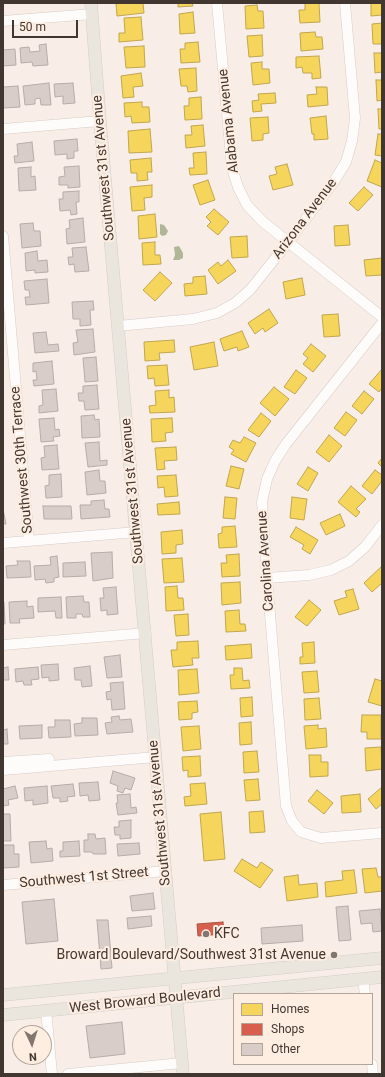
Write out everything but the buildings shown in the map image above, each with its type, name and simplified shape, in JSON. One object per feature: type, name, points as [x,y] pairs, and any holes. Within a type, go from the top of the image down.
[{"type":"main road","name":"Southwest 31st Avenue","points":[[91,9],[183,1069]]},
{"type":"main road","name":"West Broward Boulevard","points":[[3,995],[382,958]]},
{"type":"main road","name":"West Broward Boulevard","points":[[3,1015],[382,977]]},
{"type":"street","name":"Alabama Avenue","points":[[217,3],[232,168],[238,187],[247,205],[262,221],[382,316]]},
{"type":"street","name":"Arizona Avenue","points":[[118,326],[193,319],[217,313],[235,303],[250,290],[334,183],[346,162],[352,141],[355,118],[345,3]]},
{"type":"street","points":[[3,21],[91,9]]},
{"type":"street","points":[[3,129],[100,121]]},
{"type":"street","name":"Southwest 30th Terrace","points":[[3,236],[29,541]]},
{"type":"street","name":"Carolina Avenue","points":[[382,323],[286,444],[275,461],[267,479],[262,502],[286,806],[292,821],[301,832],[321,838],[382,833]]},
{"type":"street","points":[[267,578],[309,575],[331,570],[349,561],[365,547],[382,525]]},
{"type":"street","points":[[3,543],[136,532]]},
{"type":"street","points":[[3,645],[146,633]]},
{"type":"street","points":[[3,762],[155,754]]},
{"type":"street","points":[[3,770],[155,754]]},
{"type":"street","name":"Southwest 1st Street","points":[[3,885],[166,871]]},
{"type":"street","points":[[363,979],[365,993]]},
{"type":"street","points":[[46,1010],[52,1074]]},
{"type":"street","points":[[68,1074],[183,1069]]},
{"type":"shaded area","points":[[160,224],[164,225],[168,231],[166,235],[162,236],[160,234]]},
{"type":"shaded area","points":[[179,246],[183,253],[183,258],[173,260],[175,255],[174,247]]},
{"type":"place","name":"KFC","points":[[206,934]]},
{"type":"place","name":"Broward Boulevard/Southwest 31st Avenue","points":[[334,955]]}]
